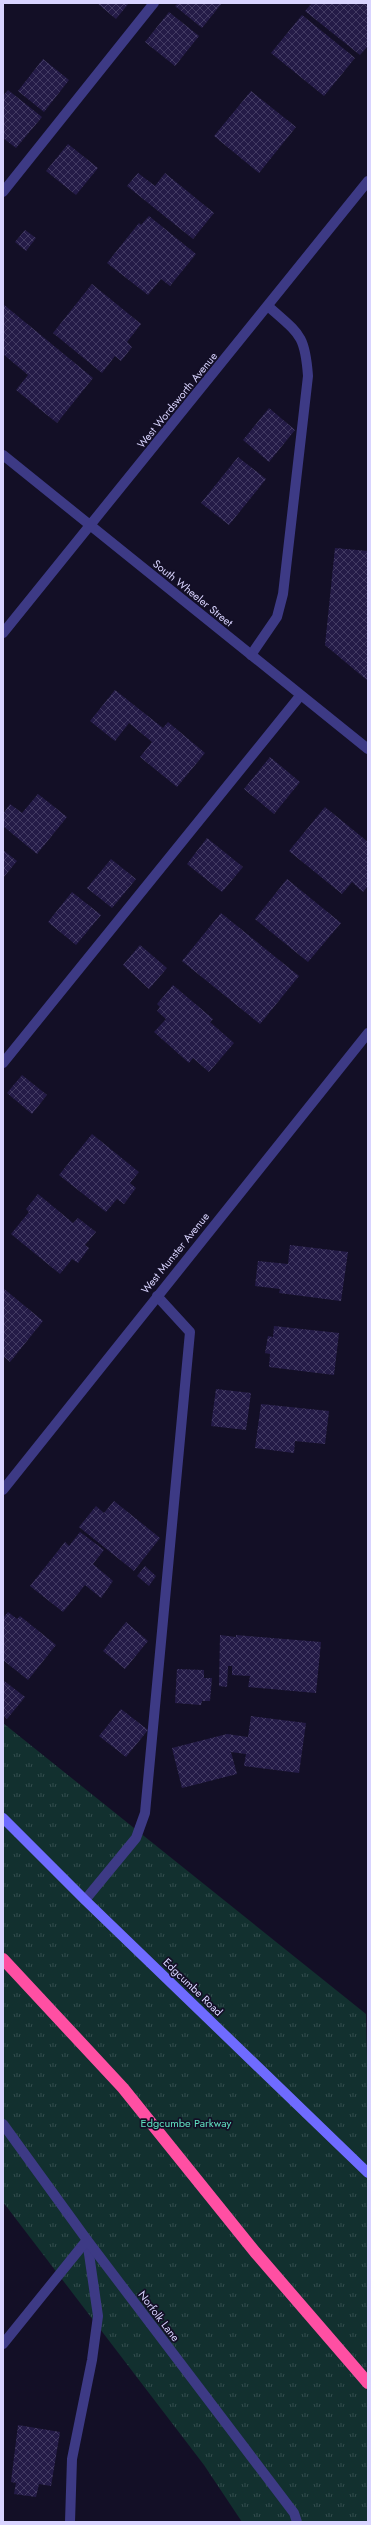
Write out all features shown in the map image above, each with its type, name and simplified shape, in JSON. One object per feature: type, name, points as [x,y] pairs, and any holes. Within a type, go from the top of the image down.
[{"type":"highway","points":[[3,1959],[122,2088],[255,2252],[368,2383]]},
{"type":"main road","name":"Edgcumbe Road","points":[[3,1818],[85,1900],[368,2173]]},
{"type":"street","points":[[3,192],[154,3]]},
{"type":"street","name":"West Wordsworth Avenue","points":[[3,633],[269,306],[368,181]]},
{"type":"street","points":[[251,655],[277,617],[283,594],[308,376],[306,352],[299,333],[269,306]]},
{"type":"street","name":"South Wheeler Street","points":[[3,455],[300,696],[368,749]]},
{"type":"street","points":[[3,1063],[300,696]]},
{"type":"street","name":"West Munster Avenue","points":[[3,1490],[368,1033]]},
{"type":"street","points":[[85,1900],[136,1838],[145,1813],[190,1332],[157,1296]]},
{"type":"street","name":"Norfolk Lane","points":[[3,2124],[87,2240],[294,2513],[297,2522]]},
{"type":"street","points":[[3,2344],[87,2240]]},
{"type":"street","points":[[70,2522],[72,2459],[92,2360],[98,2316],[87,2240]]},
{"type":"green space","name":"Edgcumbe Parkway","points":[[3,1723],[366,2014],[368,2102],[368,2522],[242,2522],[204,2465],[3,2202]]},
{"type":"building","points":[[97,3],[129,3],[116,19]]},
{"type":"building","points":[[178,3],[222,3],[202,28],[175,6]]},
{"type":"building","points":[[312,3],[368,3],[368,46],[360,55],[305,11]]},
{"type":"building","points":[[169,12],[199,36],[175,66],[145,42]]},
{"type":"building","points":[[302,15],[355,58],[324,96],[271,53]]},
{"type":"building","points":[[43,59],[69,80],[44,112],[18,91]]},
{"type":"building","points":[[8,90],[42,117],[16,148],[3,138],[3,96]]},
{"type":"building","points":[[251,91],[296,127],[259,173],[214,136]]},
{"type":"building","points":[[68,144],[98,168],[76,195],[46,171]]},
{"type":"building","points":[[138,173],[155,186],[165,173],[214,213],[193,239],[127,186]]},
{"type":"building","points":[[149,216],[196,254],[170,286],[161,279],[148,295],[107,263],[139,223],[141,225]]},
{"type":"building","points":[[25,230],[36,238],[26,251],[15,242]]},
{"type":"building","points":[[92,284],[141,324],[127,342],[132,347],[121,361],[115,356],[102,373],[53,333]]},
{"type":"building","points":[[3,304],[93,378],[57,423],[16,390],[28,375],[3,354]]},
{"type":"building","points":[[269,408],[295,430],[269,462],[243,440]]},
{"type":"building","points":[[238,457],[266,479],[229,525],[201,503]]},
{"type":"building","points":[[335,548],[368,551],[368,681],[325,645]]},
{"type":"building","points":[[115,690],[163,728],[168,722],[205,753],[177,787],[140,757],[152,742],[129,723],[115,741],[90,721]]},
{"type":"building","points":[[270,757],[300,782],[274,814],[244,789]]},
{"type":"building","points":[[38,794],[67,817],[37,854],[3,826],[3,814],[10,804],[22,813]]},
{"type":"building","points":[[325,807],[368,842],[368,886],[363,892],[352,882],[342,894],[289,851]]},
{"type":"building","points":[[207,838],[243,867],[222,892],[187,864]]},
{"type":"building","points":[[3,850],[17,861],[3,878]]},
{"type":"building","points":[[111,859],[136,879],[112,908],[87,888]]},
{"type":"building","points":[[287,879],[341,923],[308,962],[255,919]]},
{"type":"building","points":[[72,892],[101,915],[76,945],[48,922]]},
{"type":"building","points":[[221,913],[299,976],[260,1024],[182,961]]},
{"type":"building","points":[[140,945],[167,968],[149,989],[123,965]]},
{"type":"building","points":[[173,985],[213,1019],[210,1022],[234,1043],[209,1072],[193,1058],[189,1063],[154,1032],[166,1019],[157,1011],[160,1007],[157,1004]]},
{"type":"building","points":[[22,1075],[47,1095],[32,1114],[7,1093]]},
{"type":"building","points":[[92,1134],[139,1172],[130,1183],[136,1188],[124,1204],[117,1199],[106,1212],[59,1175]]},
{"type":"building","points":[[38,1194],[73,1223],[78,1218],[96,1232],[85,1245],[89,1248],[78,1263],[72,1259],[60,1274],[11,1234],[29,1212],[26,1209]]},
{"type":"building","points":[[290,1245],[348,1252],[341,1301],[279,1293],[280,1289],[255,1286],[258,1261],[288,1264]]},
{"type":"building","points":[[3,1288],[43,1321],[10,1362],[3,1356]]},
{"type":"building","points":[[274,1326],[339,1333],[334,1375],[269,1367],[270,1354],[265,1353],[268,1336],[273,1337]]},
{"type":"building","points":[[216,1389],[251,1393],[246,1430],[211,1426]]},
{"type":"building","points":[[261,1404],[329,1411],[325,1444],[295,1441],[294,1453],[255,1448]]},
{"type":"building","points":[[114,1501],[160,1538],[134,1571],[79,1527],[96,1506],[104,1513]]},
{"type":"building","points":[[80,1532],[104,1550],[93,1564],[113,1581],[101,1598],[85,1585],[63,1612],[30,1586],[65,1542],[69,1546]]},
{"type":"building","points":[[145,1566],[156,1576],[149,1586],[137,1576]]},
{"type":"building","points":[[8,1612],[17,1619],[20,1616],[56,1645],[28,1680],[3,1660],[3,1618]]},
{"type":"building","points":[[126,1622],[148,1641],[125,1669],[103,1651]]},
{"type":"building","points":[[220,1635],[321,1642],[316,1693],[248,1687],[250,1676],[232,1675],[232,1666],[228,1666],[227,1687],[219,1686]]},
{"type":"building","points":[[177,1669],[204,1670],[204,1678],[212,1678],[210,1701],[202,1701],[201,1705],[175,1703]]},
{"type":"building","points":[[3,1680],[25,1697],[7,1719],[3,1715]]},
{"type":"building","points":[[121,1709],[148,1730],[126,1757],[99,1736]]},
{"type":"building","points":[[251,1716],[306,1723],[299,1773],[244,1766],[246,1754],[231,1752],[237,1774],[182,1788],[172,1748],[227,1734],[248,1737]]},
{"type":"building","points":[[18,2425],[60,2432],[51,2486],[39,2484],[36,2497],[14,2494],[16,2483],[11,2482]]}]
